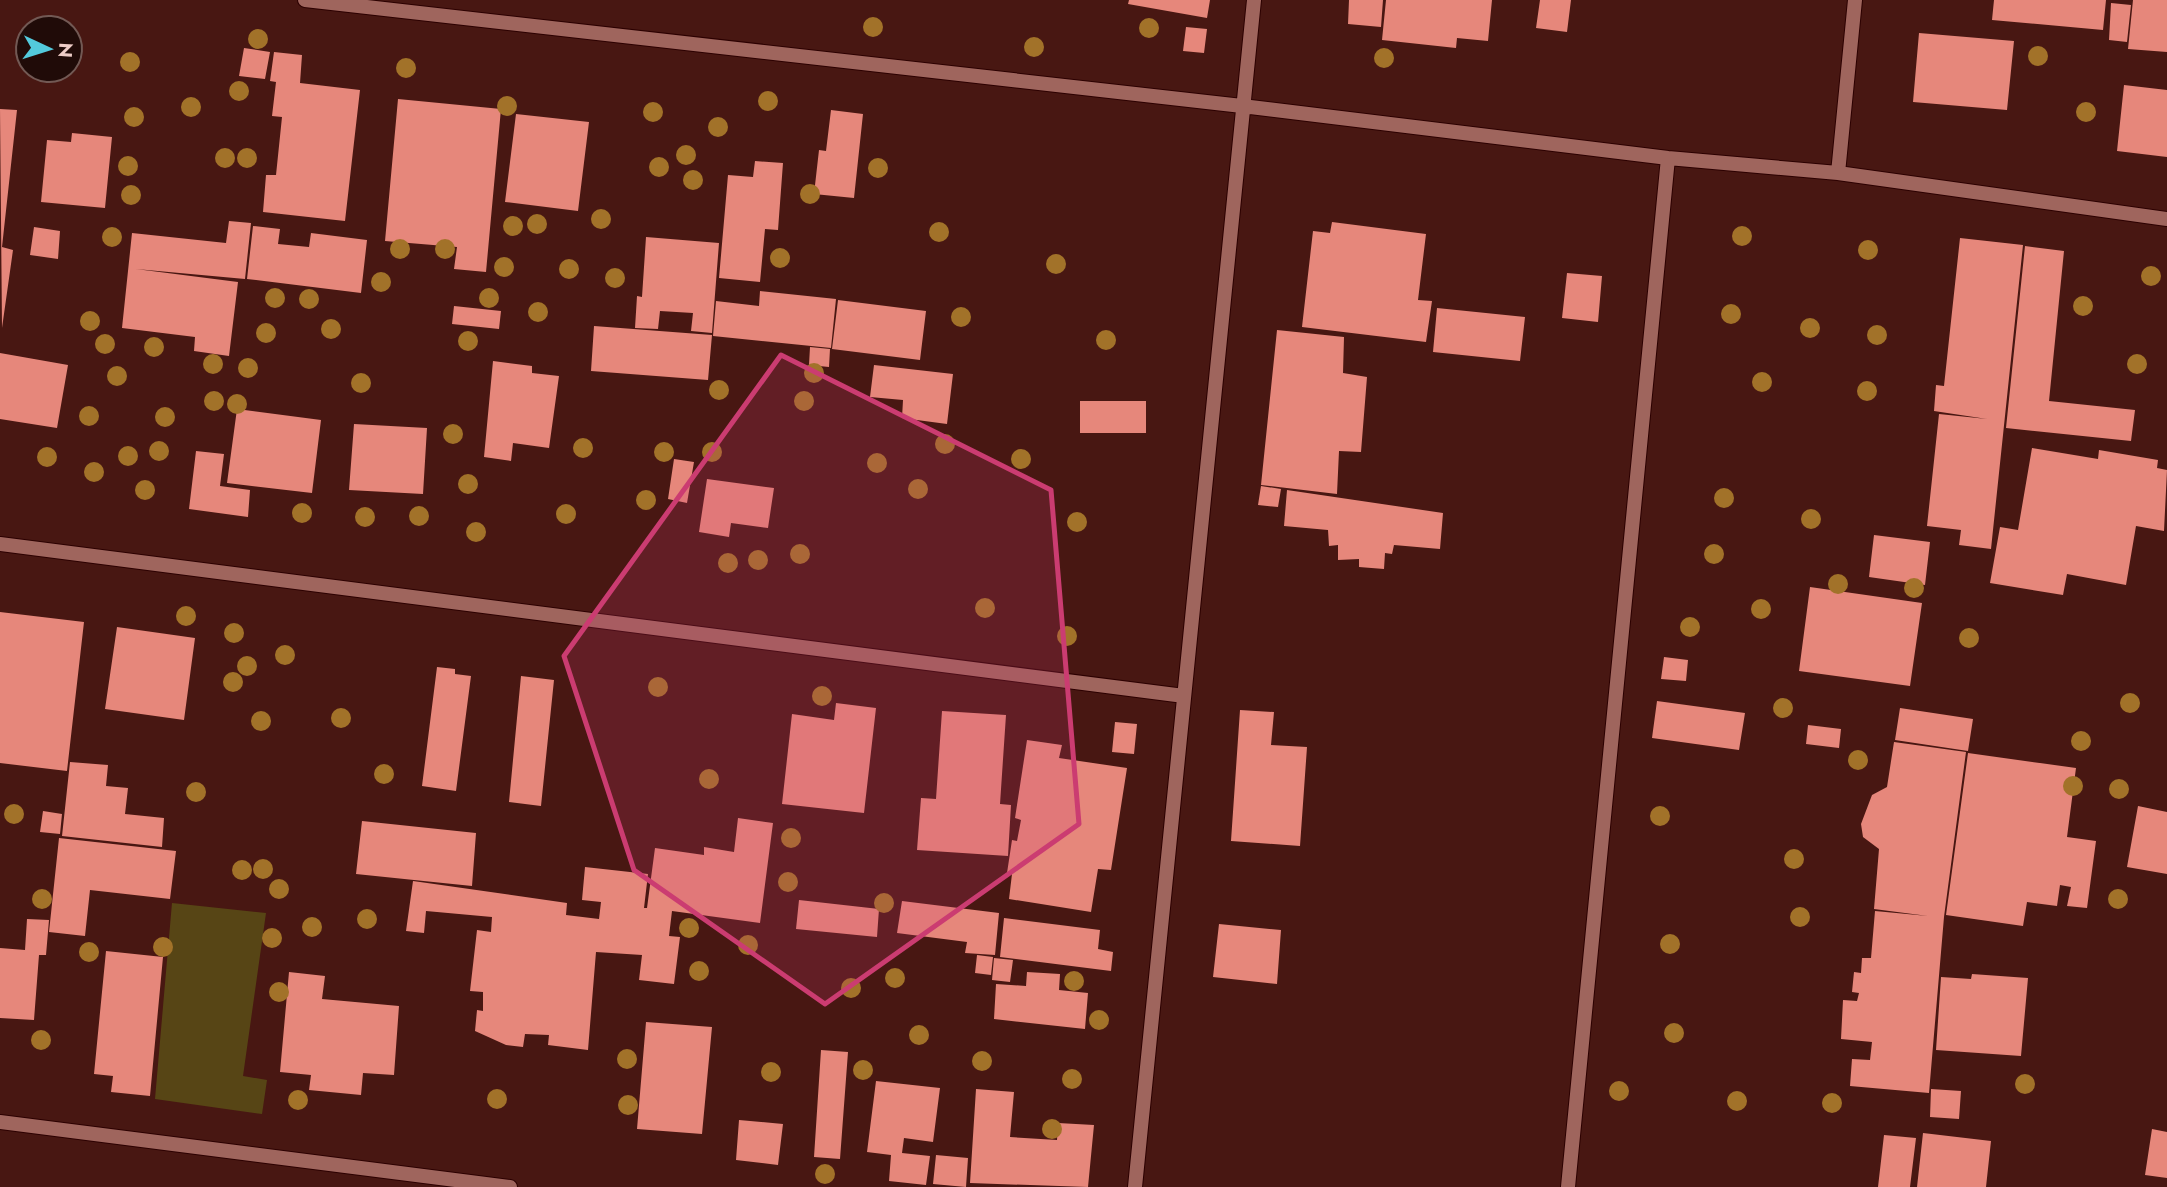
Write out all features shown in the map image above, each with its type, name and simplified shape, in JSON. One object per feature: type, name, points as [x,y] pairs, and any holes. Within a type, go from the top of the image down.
[{"type":"street","points":[[304,0],[1242,106],[1668,158],[1838,173],[2167,219]]},
{"type":"street","points":[[1135,1187],[1254,0]]},
{"type":"street","points":[[1838,173],[1855,0]]},
{"type":"street","points":[[1568,1187],[1668,158]]},
{"type":"street","points":[[0,544],[1184,696]]},
{"type":"street","points":[[0,1122],[510,1187]]},
{"type":"highlighted area","points":[[781,355],[1051,490],[1079,824],[825,1004],[634,870],[564,656]]},
{"type":"shaded area","points":[[172,903],[266,913],[243,1076],[267,1080],[262,1114],[155,1099]]},
{"type":"building","points":[[1129,0],[1210,0],[1207,18],[1128,4]]},
{"type":"building","points":[[1349,0],[1383,0],[1381,27],[1348,24]]},
{"type":"building","points":[[1386,0],[1492,0],[1488,41],[1457,38],[1456,48],[1382,40]]},
{"type":"building","points":[[1540,0],[1571,0],[1567,32],[1536,28]]},
{"type":"building","points":[[1994,0],[2106,0],[2103,30],[1992,20]]},
{"type":"building","points":[[2133,0],[2167,0],[2167,52],[2128,49]]},
{"type":"building","points":[[2111,3],[2131,5],[2127,42],[2109,40]]},
{"type":"building","points":[[1186,27],[1207,29],[1204,53],[1183,51]]},
{"type":"building","points":[[1919,33],[2014,41],[2007,110],[1913,102]]},
{"type":"building","points":[[244,48],[270,52],[265,79],[239,76]]},
{"type":"building","points":[[274,52],[302,55],[300,83],[360,90],[345,221],[263,212],[266,175],[276,175],[282,117],[272,116],[276,82],[270,81]]},
{"type":"building","points":[[2124,85],[2167,90],[2167,157],[2117,151]]},
{"type":"building","points":[[398,99],[501,109],[486,272],[454,269],[457,247],[385,241]]},
{"type":"building","points":[[0,109],[17,110],[2,247],[13,250],[2,328]]},
{"type":"building","points":[[831,110],[863,114],[854,198],[814,194],[819,150],[826,151]]},
{"type":"building","points":[[516,114],[589,122],[578,211],[505,202]]},
{"type":"building","points":[[72,133],[112,137],[105,208],[41,202],[47,140],[71,142]]},
{"type":"building","points":[[755,161],[783,163],[778,230],[765,229],[760,282],[719,278],[728,175],[753,177]]},
{"type":"building","points":[[229,221],[251,223],[245,279],[136,269],[238,282],[229,356],[194,351],[195,337],[122,328],[132,233],[226,243]]},
{"type":"building","points":[[1332,222],[1426,234],[1418,300],[1432,301],[1426,342],[1302,327],[1313,231],[1330,233]]},
{"type":"building","points":[[253,226],[280,229],[278,244],[309,247],[311,233],[367,240],[361,293],[247,279]]},
{"type":"building","points":[[34,227],[60,231],[58,259],[30,255]]},
{"type":"building","points":[[646,237],[719,243],[712,333],[691,331],[693,313],[660,311],[658,329],[635,328],[637,296],[642,297]]},
{"type":"building","points":[[1960,238],[2023,245],[1991,549],[1959,545],[1961,530],[1927,526],[1939,414],[1987,419],[1934,411],[1936,385],[1944,386]]},
{"type":"building","points":[[2025,246],[2064,251],[2049,401],[2135,410],[2131,441],[2006,428]]},
{"type":"building","points":[[1567,273],[1602,276],[1598,322],[1562,318]]},
{"type":"building","points":[[760,291],[836,299],[831,348],[713,336],[716,301],[759,306]]},
{"type":"building","points":[[838,300],[926,311],[920,360],[832,349]]},
{"type":"building","points":[[454,306],[501,311],[499,329],[452,324]]},
{"type":"building","points":[[1437,308],[1525,317],[1520,361],[1433,352]]},
{"type":"building","points":[[594,326],[712,335],[708,380],[591,371]]},
{"type":"building","points":[[1277,330],[1344,337],[1343,373],[1367,377],[1361,452],[1339,451],[1337,494],[1261,485]]},
{"type":"building","points":[[810,347],[830,349],[829,367],[809,365]]},
{"type":"building","points":[[0,353],[68,365],[57,428],[0,419]]},
{"type":"building","points":[[493,361],[532,366],[532,373],[559,376],[549,448],[513,443],[511,461],[484,457]]},
{"type":"building","points":[[874,365],[953,374],[947,424],[902,418],[903,400],[870,397]]},
{"type":"building","points":[[1080,401],[1146,401],[1146,433],[1080,433]]},
{"type":"building","points":[[237,409],[321,420],[312,493],[227,483]]},
{"type":"building","points":[[354,424],[427,428],[423,494],[349,490]]},
{"type":"building","points":[[2032,448],[2098,459],[2099,450],[2158,460],[2157,468],[2167,470],[2164,531],[2136,526],[2126,585],[2067,574],[2063,595],[1990,583],[2000,527],[2018,530]]},
{"type":"building","points":[[196,451],[224,454],[220,486],[250,490],[248,517],[189,509]]},
{"type":"building","points":[[674,459],[694,462],[687,503],[668,499]]},
{"type":"building","points":[[707,479],[774,488],[768,528],[731,523],[729,537],[699,532]]},
{"type":"building","points":[[1261,486],[1281,489],[1278,507],[1258,505]]},
{"type":"building","points":[[1287,490],[1443,513],[1440,549],[1394,545],[1392,554],[1385,553],[1384,569],[1359,567],[1359,559],[1338,560],[1338,545],[1329,546],[1328,530],[1284,526]]},
{"type":"building","points":[[1874,535],[1930,542],[1925,585],[1869,577]]},
{"type":"building","points":[[1810,587],[1922,603],[1910,686],[1799,671]]},
{"type":"building","points":[[0,612],[84,622],[67,771],[0,763]]},
{"type":"building","points":[[117,627],[195,638],[184,720],[105,709]]},
{"type":"building","points":[[1664,657],[1688,660],[1686,681],[1661,679]]},
{"type":"building","points":[[437,667],[455,669],[455,674],[471,676],[456,791],[422,786]]},
{"type":"building","points":[[521,676],[554,680],[541,806],[509,802]]},
{"type":"building","points":[[1657,701],[1745,713],[1739,750],[1652,738]]},
{"type":"building","points":[[836,703],[876,708],[864,813],[782,804],[792,714],[834,720]]},
{"type":"building","points":[[1900,708],[1973,719],[1968,751],[1895,740]]},
{"type":"building","points":[[1240,710],[1274,712],[1271,745],[1307,747],[1300,846],[1231,841]]},
{"type":"building","points":[[942,711],[1006,715],[1000,804],[1011,805],[1008,856],[917,850],[921,798],[936,799]]},
{"type":"building","points":[[1115,722],[1137,724],[1134,754],[1112,752]]},
{"type":"building","points":[[1808,725],[1841,729],[1839,748],[1806,744]]},
{"type":"building","points":[[1027,740],[1062,745],[1059,758],[1127,768],[1111,870],[1098,869],[1091,912],[1009,899],[1012,874],[1007,873],[1012,840],[1017,841],[1021,820],[1015,818]]},
{"type":"building","points":[[1894,742],[1966,752],[1944,917],[1929,1093],[1850,1086],[1852,1059],[1870,1060],[1872,1042],[1841,1039],[1843,1000],[1857,1001],[1859,993],[1852,992],[1854,972],[1861,973],[1862,958],[1871,958],[1875,911],[1928,916],[1874,909],[1879,849],[1863,837],[1861,824],[1872,795],[1887,787]]},
{"type":"building","points":[[1968,753],[2076,768],[2067,837],[2096,841],[2087,908],[2067,906],[2071,887],[2060,885],[2057,906],[2027,902],[2023,926],[1946,915]]},
{"type":"building","points":[[70,762],[108,765],[106,786],[128,788],[125,814],[164,818],[162,847],[62,836]]},
{"type":"building","points":[[2138,806],[2167,812],[2167,874],[2127,867]]},
{"type":"building","points":[[43,811],[62,814],[60,834],[40,832]]},
{"type":"building","points":[[738,818],[773,823],[760,923],[672,911],[669,936],[680,937],[674,984],[639,980],[642,955],[596,952],[588,1050],[548,1045],[549,1035],[525,1034],[523,1047],[506,1045],[475,1031],[477,1010],[483,1011],[483,992],[470,991],[477,930],[491,932],[492,917],[426,911],[424,933],[406,931],[413,881],[567,903],[566,915],[599,919],[601,902],[582,900],[585,867],[648,874],[644,908],[647,908],[655,848],[704,855],[704,847],[734,852]]},
{"type":"building","points":[[362,821],[476,833],[472,886],[356,874]]},
{"type":"building","points":[[59,838],[176,851],[170,899],[90,890],[85,936],[49,932]]},
{"type":"building","points":[[799,900],[879,909],[877,937],[796,929]]},
{"type":"building","points":[[902,901],[999,913],[995,955],[965,953],[967,942],[897,933]]},
{"type":"building","points":[[1004,918],[1100,930],[1098,949],[1113,952],[1111,971],[1000,957]]},
{"type":"building","points":[[27,919],[49,920],[46,955],[39,955],[34,1020],[0,1018],[0,948],[25,950]]},
{"type":"building","points":[[1219,924],[1281,930],[1277,984],[1213,977]]},
{"type":"building","points":[[106,951],[163,957],[150,1096],[111,1092],[113,1076],[94,1074]]},
{"type":"building","points":[[977,955],[993,957],[991,975],[975,973]]},
{"type":"building","points":[[994,958],[1013,960],[1010,982],[992,980]]},
{"type":"building","points":[[289,972],[325,976],[322,999],[399,1006],[394,1075],[363,1073],[361,1095],[309,1090],[311,1075],[280,1072]]},
{"type":"building","points":[[1027,972],[1060,974],[1059,990],[1088,993],[1085,1029],[994,1019],[996,984],[1026,986]]},
{"type":"building","points":[[1972,974],[2028,978],[2021,1056],[1936,1050],[1941,977],[1971,979]]},
{"type":"building","points":[[646,1022],[712,1027],[702,1134],[637,1129]]},
{"type":"building","points":[[821,1050],[848,1052],[840,1159],[814,1157]]},
{"type":"building","points":[[876,1081],[940,1088],[933,1142],[904,1138],[902,1153],[930,1156],[926,1185],[889,1181],[891,1155],[867,1152]]},
{"type":"building","points":[[976,1089],[1014,1092],[1010,1137],[1057,1140],[1058,1123],[1094,1125],[1088,1187],[970,1183]]},
{"type":"building","points":[[1931,1089],[1961,1091],[1959,1119],[1930,1117]]},
{"type":"building","points":[[739,1120],[783,1124],[778,1165],[736,1160]]},
{"type":"building","points":[[2152,1129],[2167,1132],[2167,1178],[2145,1175]]},
{"type":"building","points":[[1923,1133],[1991,1141],[1986,1187],[1917,1187]]},
{"type":"building","points":[[1884,1135],[1916,1138],[1910,1187],[1878,1187]]},
{"type":"building","points":[[936,1155],[968,1158],[966,1187],[933,1184]]}]
